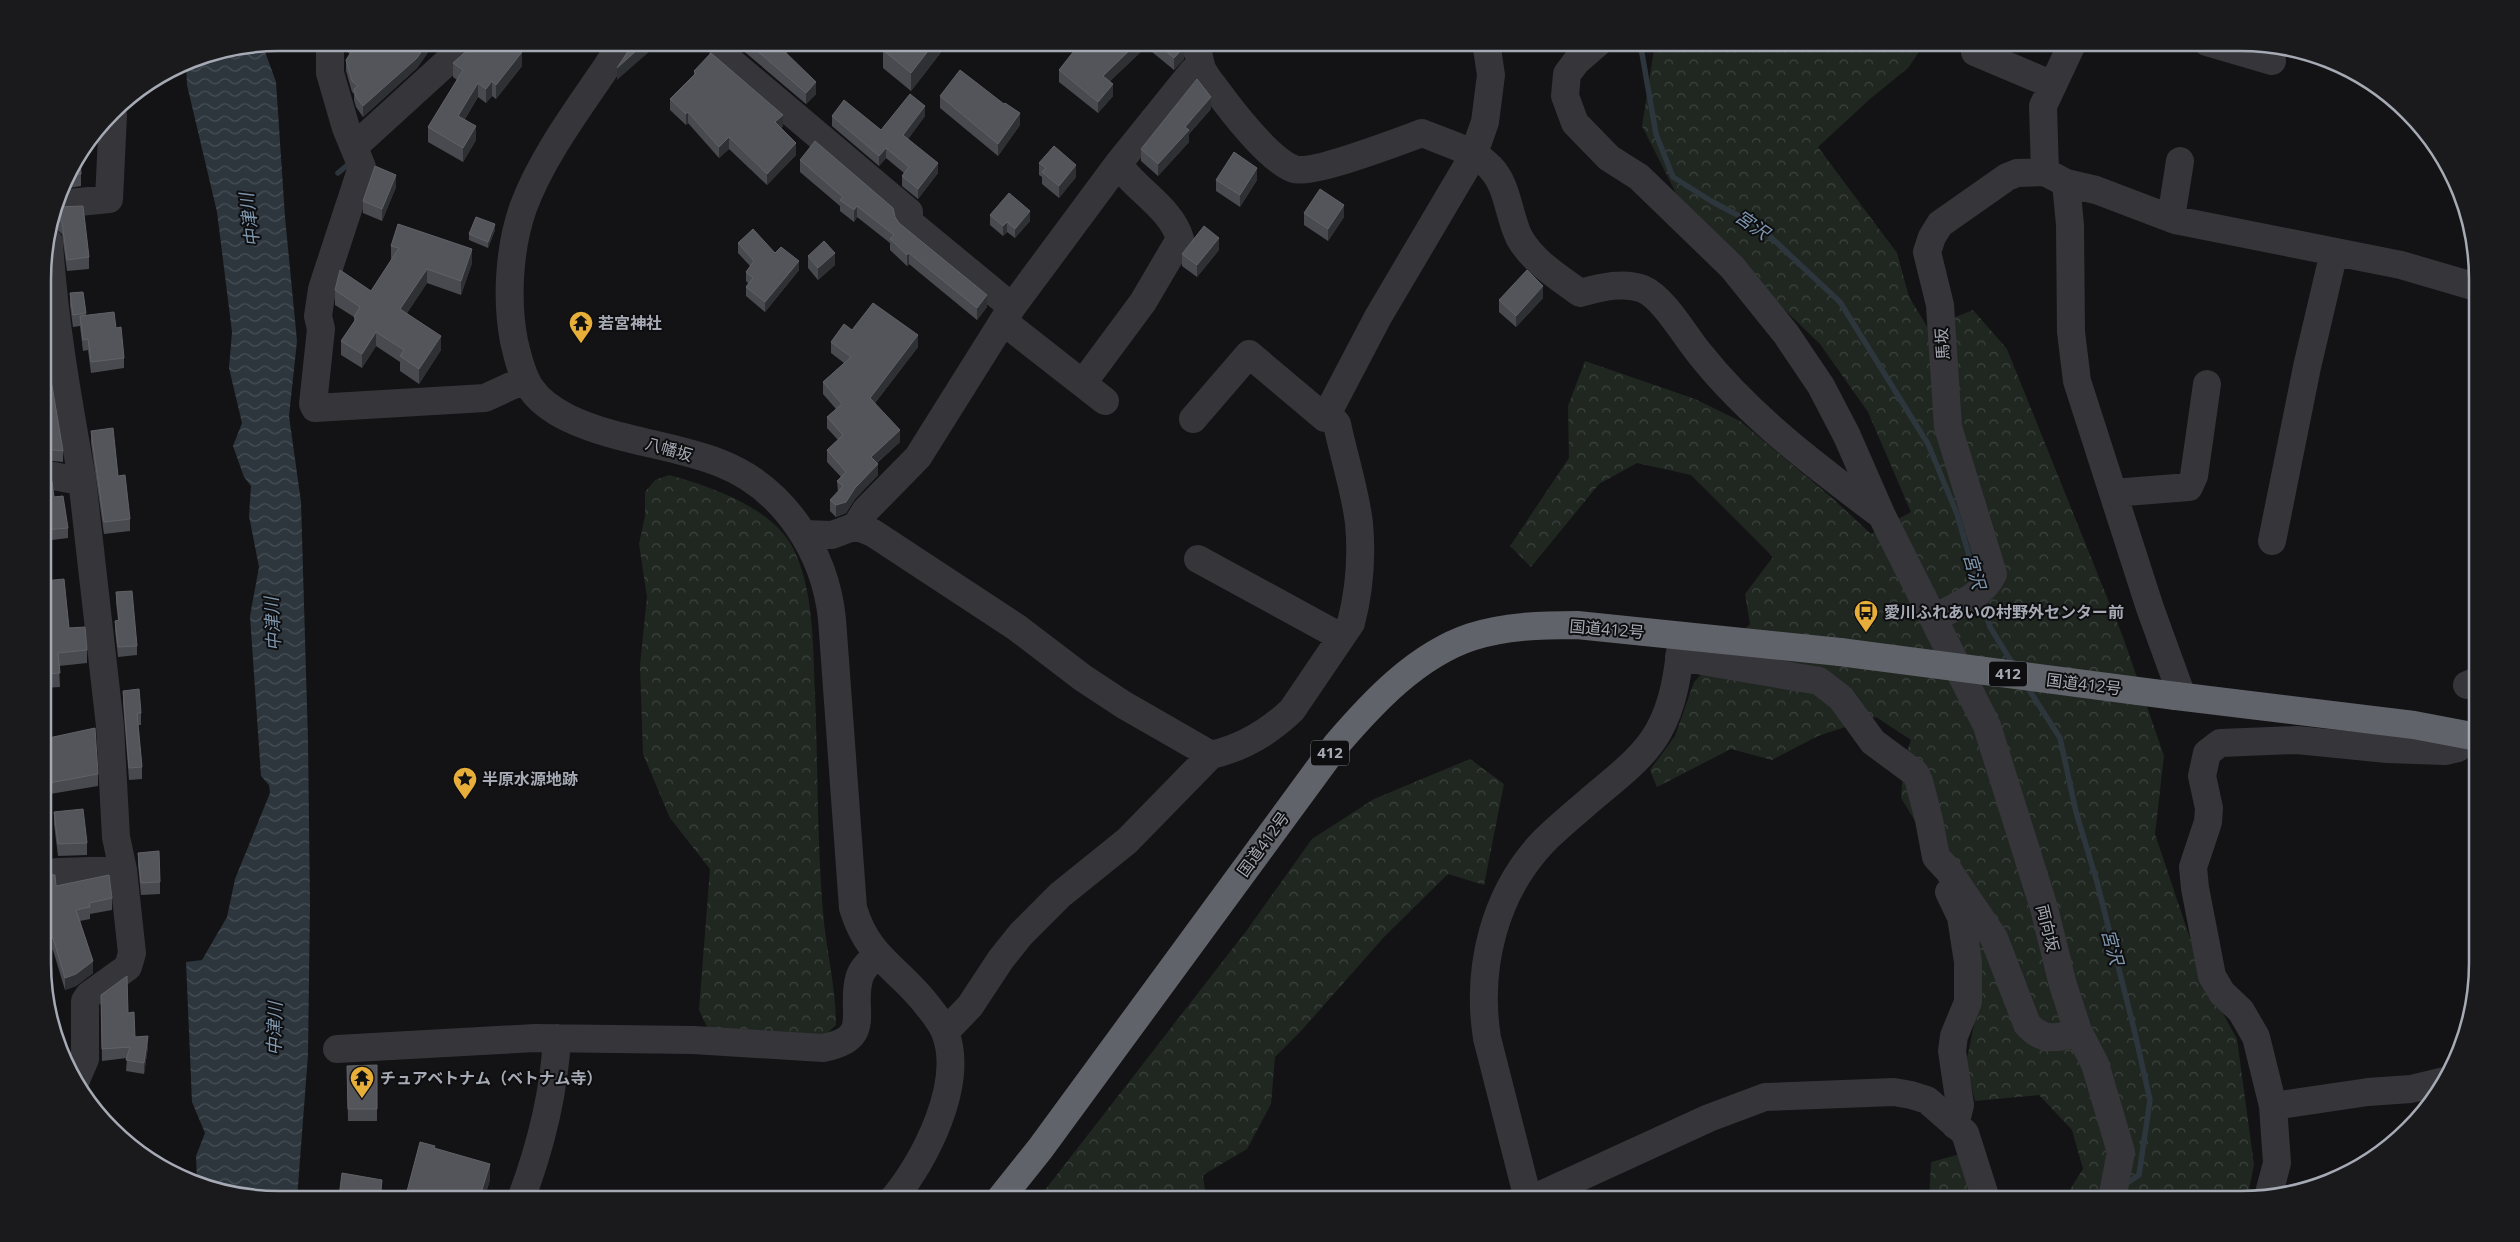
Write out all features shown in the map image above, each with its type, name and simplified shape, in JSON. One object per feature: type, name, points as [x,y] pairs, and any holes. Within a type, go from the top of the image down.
[{"type":"highway","name":"国道412号","points":[[1006,1191],[1040,1149],[1337,744],[1382,695],[1442,650],[1470,638],[1488,633],[1540,625],[1578,625],[1681,647],[1840,652],[2316,712],[2468,735]]},
{"type":"street","points":[[330,51],[330,73],[346,128],[362,167],[322,289],[318,316],[321,329],[313,404],[315,408],[485,398],[524,380],[510,321],[512,268],[523,209],[551,153],[617,51]]},
{"type":"street","points":[[355,146],[459,51]]},
{"type":"street","points":[[1198,51],[1202,69],[1254,137],[1296,170],[1318,167],[1422,133],[1474,156],[1489,166],[1498,177],[1516,230],[1533,257],[1580,293],[1627,285],[1643,289],[1655,296],[1704,359],[1759,416],[1826,473],[1882,516]]},
{"type":"street","points":[[1325,418],[1378,317],[1474,156],[1485,122],[1491,75],[1487,51]]},
{"type":"street","name":"両向坂","points":[[1589,51],[1576,62],[1567,74],[1565,96],[1575,123],[1609,158],[1639,177],[1732,267],[1786,334],[1825,394],[1847,436],[1882,516],[1976,703],[1995,745],[2044,908],[2062,985],[2078,1031],[2095,1064],[2121,1152],[2114,1191]]},
{"type":"street","points":[[1975,51],[2053,85]]},
{"type":"street","points":[[2069,51],[2043,106],[2056,177],[2070,225],[2071,332],[2078,381],[2179,696]]},
{"type":"street","points":[[2238,51],[2272,61]]},
{"type":"street","points":[[723,55],[909,212],[909,222],[1083,383],[1105,401]]},
{"type":"street","points":[[805,534],[832,535],[856,526],[866,510],[918,458],[1008,314],[1118,164],[1193,71],[1202,69]]},
{"type":"street","points":[[64,203],[109,199],[113,124]]},
{"type":"street","points":[[2171,218],[2180,161]]},
{"type":"street","points":[[1083,383],[1143,302],[1180,239],[1176,225],[1127,177],[1118,164]]},
{"type":"street","name":"馬坂","points":[[1934,618],[1965,603],[1989,582],[1993,574],[1948,427],[1940,305],[1927,252],[1932,237],[1940,224],[2007,177],[2017,173],[2056,177],[2171,218],[2401,265],[2469,285]]},
{"type":"street","points":[[2269,525],[2299,366],[2334,252]]},
{"type":"street","points":[[51,278],[61,359],[82,479],[110,726],[116,837],[123,870],[132,953],[128,967],[89,996],[86,1001],[85,1059],[79,1072]]},
{"type":"street","points":[[899,1191],[907,1182],[922,1156],[943,1104],[950,1060],[945,1032],[970,1006],[1000,959],[1021,934],[1060,895],[1127,841],[1211,755],[1252,740],[1282,720],[1292,710],[1351,623],[1355,612],[1359,577],[1359,523],[1337,424],[1332,418],[1325,418],[1249,354],[1193,419]]},
{"type":"street","name":"八幡坂","points":[[524,380],[542,400],[580,422],[721,464],[753,482],[773,497],[805,534],[816,556],[830,602],[853,908],[862,935],[876,954],[922,998],[938,1018],[945,1032]]},
{"type":"street","points":[[2113,493],[2189,487],[2194,476],[2207,384]]},
{"type":"street","points":[[51,475],[82,479]]},
{"type":"street","points":[[856,526],[873,533],[1016,627],[1083,678],[1124,705],[1211,755]]},
{"type":"street","points":[[1198,559],[1341,637]]},
{"type":"street","points":[[1528,1191],[1489,1045],[1484,1015],[1484,990],[1492,935],[1502,903],[1538,848],[1630,766],[1658,733],[1673,697],[1681,647],[1819,681],[1841,698],[1873,742],[1915,773],[1919,781],[1929,820],[1941,875],[1961,917],[1968,962],[1968,1002],[1954,1036],[1952,1052],[1960,1105],[1955,1125]]},
{"type":"street","points":[[2270,1189],[2277,1163],[2273,1106],[2256,1037],[2241,1011],[2222,994],[2212,976],[2195,888],[2193,867],[2208,822],[2209,808],[2202,776],[2207,753],[2220,743],[2297,740],[2387,749],[2445,752],[2458,748],[2468,735]]},
{"type":"street","points":[[1936,857],[1948,870],[1994,938],[2027,1024],[2042,1037],[2056,1038],[2078,1031]]},
{"type":"street","points":[[56,872],[123,870]]},
{"type":"street","points":[[337,1049],[401,1044],[557,1038],[693,1040],[823,1048],[836,1045],[849,1038],[858,1022],[858,982],[861,972],[876,954]]},
{"type":"street","points":[[524,1191],[539,1150],[550,1105],[557,1038]]},
{"type":"street","points":[[2273,1106],[2368,1092],[2411,1089],[2434,1084]]},
{"type":"street","points":[[1548,1191],[1709,1118],[1765,1097],[1884,1092],[1911,1095],[1927,1100],[1965,1132],[1983,1191]]},
{"type":"green space","points":[[1654,51],[1920,51],[1908,68],[1870,99],[1818,147],[1897,253],[1909,297],[1928,328],[1973,310],[2007,349],[2123,637],[2164,756],[2155,834],[2203,977],[2237,1039],[2254,1165],[2249,1190],[2069,1191],[2083,1169],[2072,1130],[2039,1095],[1975,1101],[1966,1063],[1977,1011],[1976,920],[1901,798],[1904,760],[1911,740],[1876,717],[1818,736],[1772,760],[1731,749],[1657,787],[1650,770],[1675,736],[1694,682],[1750,624],[1745,594],[1773,557],[1691,475],[1637,463],[1599,484],[1531,567],[1510,546],[1569,458],[1568,406],[1585,361],[1695,399],[1740,421],[1831,497],[1871,534],[1911,512],[1868,412],[1820,344],[1688,217],[1642,126]]},
{"type":"green space","points":[[669,475],[721,492],[756,510],[771,521],[784,534],[793,548],[805,582],[813,638],[821,885],[824,926],[836,1011],[836,1025],[824,1036],[710,1033],[699,1010],[710,869],[670,818],[643,754],[640,665],[647,597],[639,544],[645,516],[645,492],[655,480]]},
{"type":"green space","points":[[1470,759],[1504,784],[1484,885],[1448,874],[1384,937],[1301,1031],[1275,1057],[1271,1104],[1247,1149],[1203,1175],[1205,1191],[1044,1191],[1247,930],[1312,839],[1374,799]]},
{"type":"green space","points":[[1968,1152],[1982,1191],[1929,1191],[1931,1162]]},
{"type":"water","name":"中津川","points":[[265,52],[276,82],[285,217],[297,341],[289,416],[301,502],[308,740],[310,903],[308,1055],[298,1191],[249,1189],[220,1183],[197,1175],[196,1156],[205,1133],[192,1102],[186,962],[202,960],[227,917],[235,879],[270,793],[269,785],[261,776],[250,616],[259,567],[249,516],[251,486],[244,477],[233,446],[242,423],[229,368],[232,332],[217,212],[187,85],[186,71],[206,63],[249,53]]},
{"type":"building","points":[[352,51],[422,51],[417,58],[363,106],[356,97],[354,89],[358,86],[352,81],[346,60]]},
{"type":"building","points":[[466,51],[522,52],[496,85],[492,81],[486,89],[478,83],[458,116],[476,126],[463,148],[428,127],[463,70],[453,63]]},
{"type":"building","points":[[628,51],[636,51],[617,68]]},
{"type":"building","points":[[757,51],[784,51],[816,82],[806,93]]},
{"type":"building","points":[[884,51],[928,51],[911,73]]},
{"type":"building","points":[[1074,51],[1129,51],[1103,76],[1113,84],[1098,102],[1059,70]]},
{"type":"building","points":[[1166,51],[1180,51],[1174,58]]},
{"type":"building","points":[[711,53],[783,115],[775,122],[796,143],[767,174],[729,137],[719,147],[688,112],[686,114],[670,99],[696,73],[694,71]]},
{"type":"building","points":[[960,70],[1004,104],[1020,113],[998,144],[940,96]]},
{"type":"building","points":[[1197,79],[1211,97],[1185,127],[1189,130],[1158,164],[1141,149]]},
{"type":"building","points":[[910,94],[925,106],[903,135],[938,163],[918,189],[902,176],[909,167],[886,148],[879,156],[832,116],[844,100],[881,130]]},
{"type":"building","points":[[815,141],[893,208],[899,223],[987,295],[977,308],[909,253],[907,255],[890,239],[894,235],[857,206],[854,210],[840,200],[843,197],[800,160]]},
{"type":"building","points":[[1054,146],[1076,165],[1059,186],[1042,172],[1046,168],[1039,163]]},
{"type":"building","points":[[1234,152],[1257,168],[1240,195],[1216,180]]},
{"type":"building","points":[[375,166],[396,175],[382,209],[363,201]]},
{"type":"building","points":[[1320,189],[1344,205],[1328,229],[1304,213]]},
{"type":"building","points":[[1009,193],[1030,211],[1015,229],[1007,222],[1003,226],[990,215]]},
{"type":"building","points":[[83,206],[89,257],[67,260],[62,222],[59,219],[63,207]]},
{"type":"building","points":[[476,217],[495,224],[488,242],[469,234]]},
{"type":"building","points":[[398,224],[472,249],[461,281],[427,269],[400,309],[441,336],[419,369],[400,356],[404,350],[376,332],[362,354],[341,341],[356,319],[354,317],[360,307],[335,290],[340,270],[371,291],[399,248],[391,246]]},
{"type":"building","points":[[1204,226],[1219,238],[1197,265],[1182,254]]},
{"type":"building","points":[[753,229],[775,253],[781,247],[799,261],[765,302],[746,287],[753,278],[746,272],[754,261],[738,243]]},
{"type":"building","points":[[824,241],[835,253],[818,268],[808,256]]},
{"type":"building","points":[[1527,270],[1543,286],[1516,316],[1499,300]]},
{"type":"building","points":[[83,292],[86,313],[73,315],[70,293]]},
{"type":"building","points":[[873,303],[918,335],[870,398],[900,430],[871,457],[878,464],[855,488],[846,502],[836,505],[830,500],[843,486],[837,481],[846,472],[827,450],[843,435],[827,417],[842,404],[823,382],[851,357],[831,342],[844,324],[852,330]]},
{"type":"building","points":[[114,312],[116,328],[121,327],[124,358],[91,362],[88,339],[83,340],[80,316]]},
{"type":"building","points":[[51,380],[63,451],[51,450]]},
{"type":"building","points":[[113,428],[118,476],[125,475],[130,519],[104,522],[91,431]]},
{"type":"building","points":[[51,481],[54,497],[63,496],[68,528],[51,529]]},
{"type":"building","points":[[64,579],[69,628],[85,627],[87,650],[58,653],[60,673],[51,674],[51,580]]},
{"type":"building","points":[[132,591],[137,646],[118,647],[115,621],[119,620],[116,592]]},
{"type":"building","points":[[139,689],[141,713],[137,713],[142,767],[129,768],[123,691]]},
{"type":"building","points":[[95,728],[98,774],[51,783],[51,737]]},
{"type":"building","points":[[83,809],[87,843],[58,844],[54,812]]},
{"type":"building","points":[[159,851],[160,882],[141,883],[138,853]]},
{"type":"building","points":[[51,874],[55,875],[56,886],[109,875],[112,898],[89,903],[90,907],[76,910],[93,961],[76,974],[65,978],[53,938],[51,938]]},
{"type":"building","points":[[127,976],[128,1013],[134,1012],[135,1037],[148,1036],[144,1063],[126,1060],[130,1047],[102,1049],[101,995]]},
{"type":"building","name":"チュアベトナム（ベトナム寺）","points":[[377,1065],[377,1109],[348,1109],[347,1066]]},
{"type":"building","points":[[420,1142],[435,1146],[434,1148],[490,1164],[482,1191],[407,1191]]},
{"type":"building","points":[[342,1173],[382,1180],[381,1191],[340,1191]]},
{"type":"waterway","name":"宮沢","points":[[1642,51],[1656,134],[1673,177],[1711,201],[1760,227],[1840,302],[1928,444],[1957,514],[1977,583]]},
{"type":"waterway","points":[[338,173],[352,161]]},
{"type":"waterway","name":"宮沢","points":[[1982,599],[1990,627],[2014,666]]},
{"type":"waterway","name":"宮沢","points":[[2026,685],[2060,738],[2076,812],[2097,882],[2150,1100],[2139,1175],[2124,1185]]},
{"type":"place","name":"若宮神社","points":[[581,344]]},
{"type":"place","name":"愛川ふれあいの村野外センター前","points":[[1866,633]]},
{"type":"place","name":"半原水源地跡","points":[[465,800]]},
{"type":"place","name":"チュアベトナム（ベトナム寺）","points":[[362,1099]]}]
